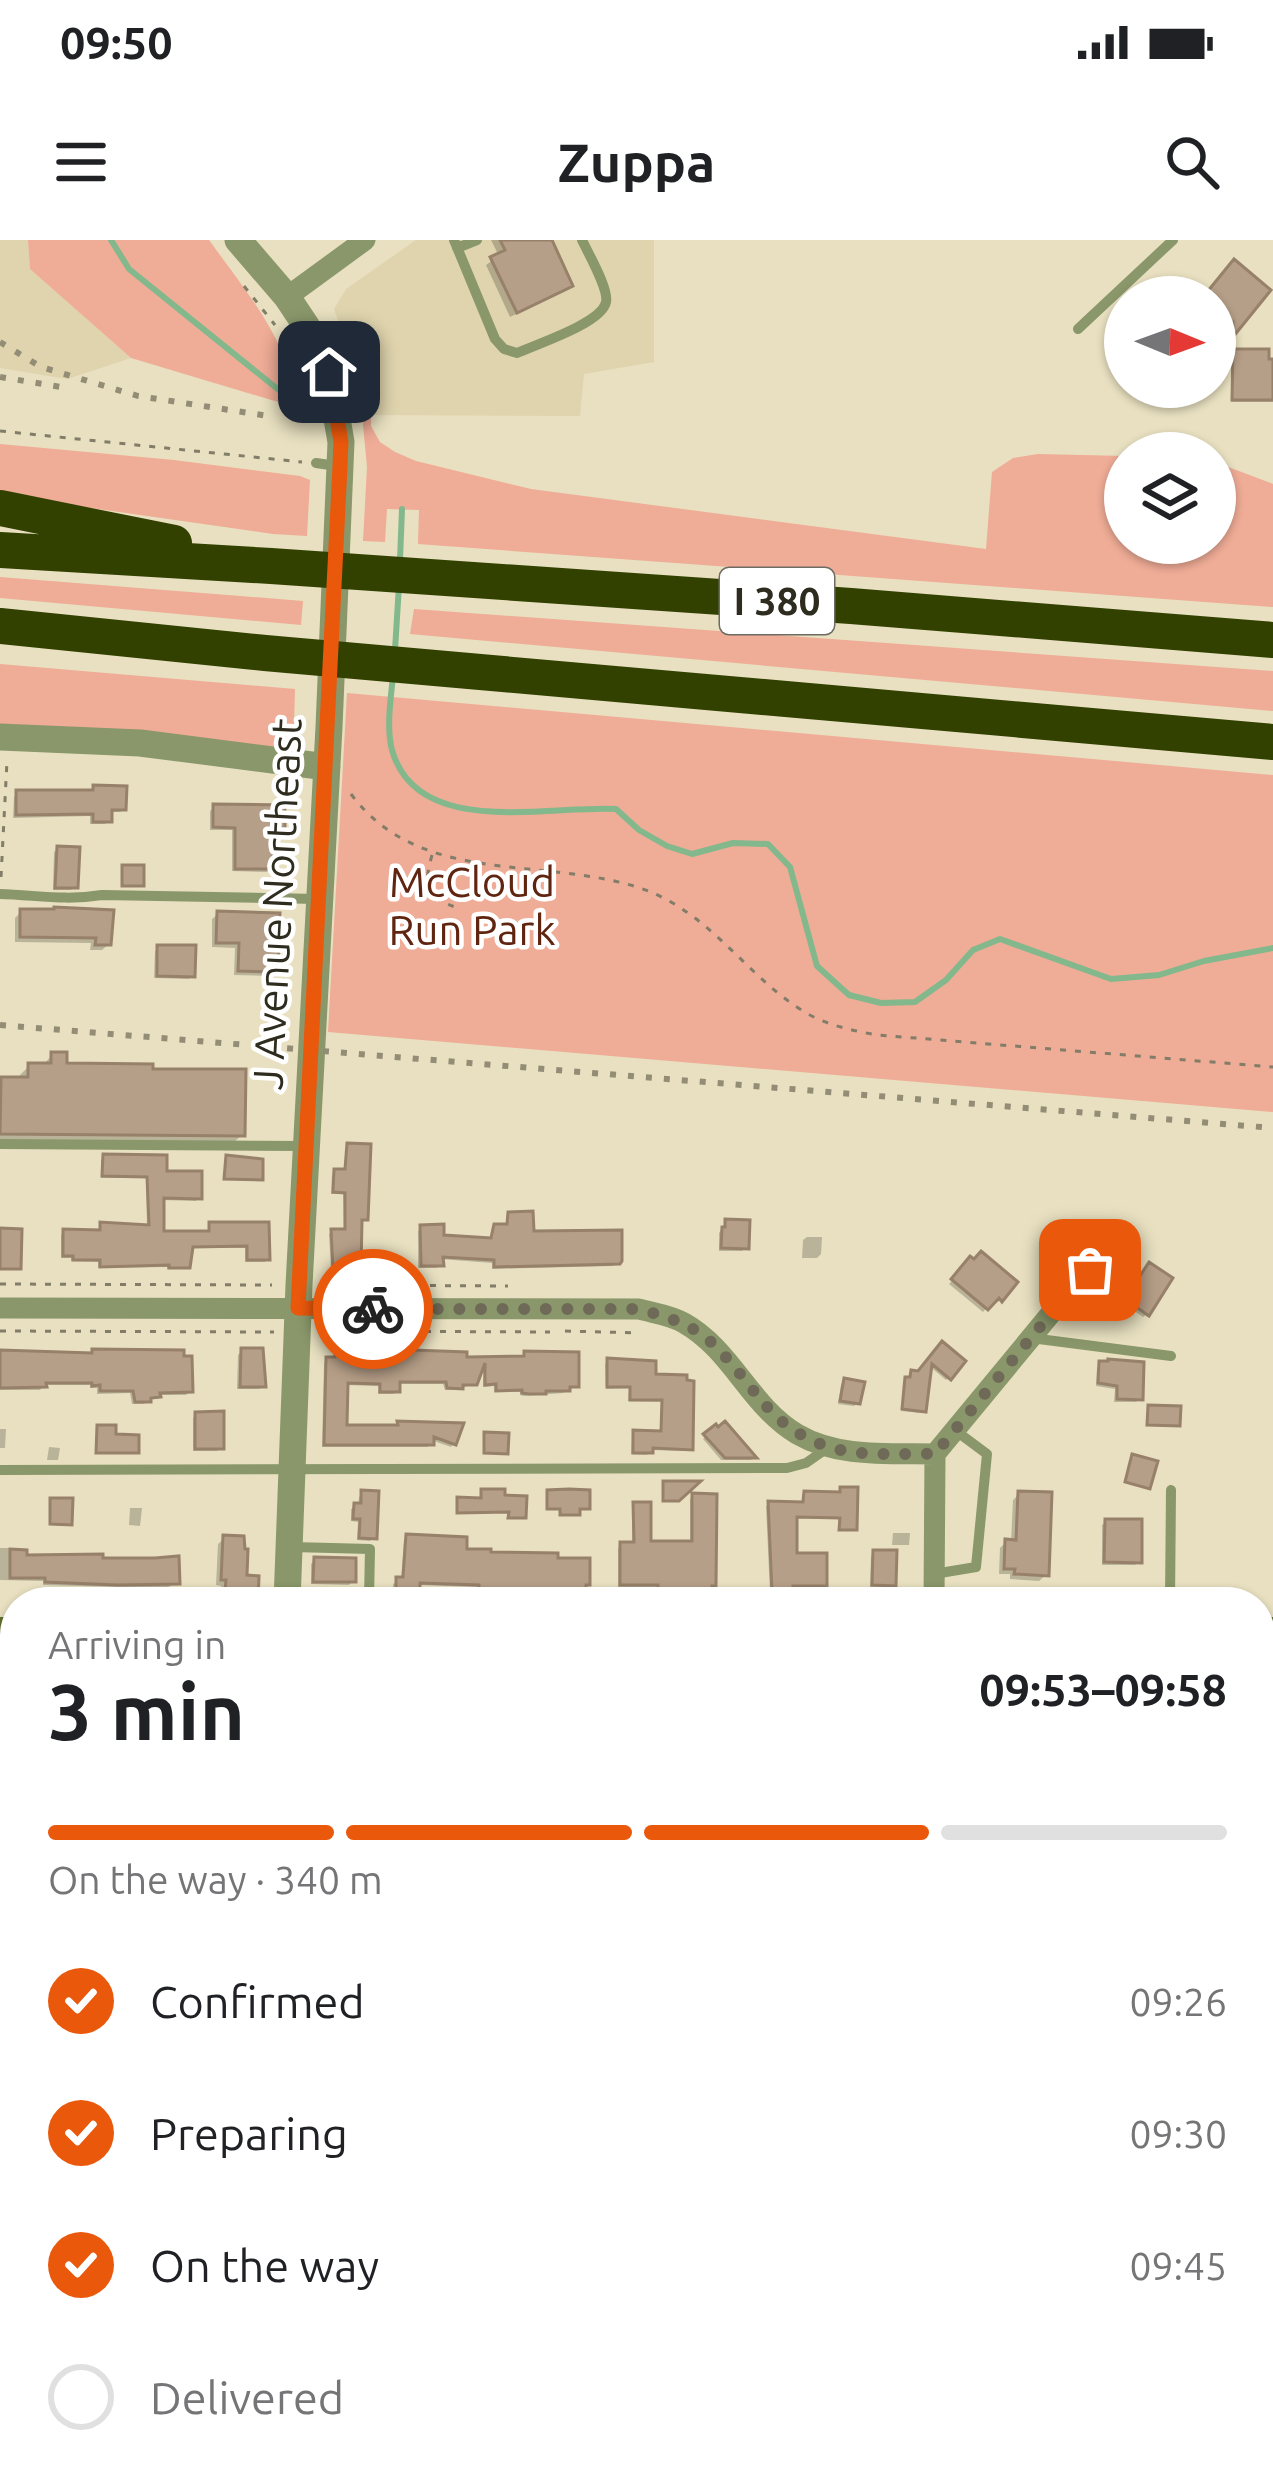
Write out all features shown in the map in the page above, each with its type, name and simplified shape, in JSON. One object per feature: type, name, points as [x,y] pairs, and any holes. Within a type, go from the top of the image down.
[{"type":"highway","points":[[0,508],[268,565]]},
{"type":"highway","name":"I 380","points":[[0,550],[482,580],[1273,640]]},
{"type":"highway","name":"I 380","points":[[0,626],[1266,742]]},
{"type":"highway","points":[[0,646],[154,643]]},
{"type":"street","name":"J Avenue Northeast","points":[[238,240],[308,327],[329,372],[341,442],[328,465],[327,766],[287,1587]]},
{"type":"street","points":[[286,297],[365,240]]},
{"type":"street","points":[[4,748],[140,743],[327,766]]},
{"type":"street","points":[[934,1587],[935,1454],[1072,1288],[1107,1253]]},
{"type":"street","points":[[0,1308],[639,1309],[681,1321],[714,1344],[770,1414],[798,1434],[828,1448],[935,1454]]},
{"type":"lane","points":[[477,240],[455,244],[495,339],[504,349],[518,353],[592,320],[604,307],[606,295],[582,240]]},
{"type":"lane","points":[[1078,329],[1173,240]]},
{"type":"lane","points":[[0,895],[68,900],[102,895],[320,898]]},
{"type":"lane","points":[[0,1144],[306,1147]]},
{"type":"lane","points":[[1031,1338],[1172,1356]]},
{"type":"lane","points":[[934,1574],[976,1567],[986,1454],[955,1430]]},
{"type":"lane","points":[[0,1469],[787,1468],[806,1463],[828,1448]]},
{"type":"lane","points":[[1170,1587],[1171,1490]]},
{"type":"lane","points":[[289,1547],[370,1549],[369,1587]]},
{"type":"path","points":[[236,275],[274,323]]},
{"type":"path","points":[[0,431],[328,465]]},
{"type":"path","points":[[0,895],[4,748]]},
{"type":"path","points":[[349,788],[358,803],[403,841],[433,853],[620,883],[663,898],[706,926],[793,1004],[827,1023],[878,1035],[1273,1067]]},
{"type":"path","points":[[433,853],[426,876],[428,890],[438,902],[458,908]]},
{"type":"path","points":[[0,1284],[280,1285]]},
{"type":"path","points":[[323,1286],[512,1286]]},
{"type":"path","points":[[0,1331],[276,1332]]},
{"type":"path","points":[[319,1331],[638,1333]]},
{"type":"shaded area","points":[[0,240],[28,240],[30,269],[131,358],[67,379],[0,368]]},
{"type":"shaded area","points":[[416,240],[654,240],[654,362],[584,374],[580,416],[371,415],[334,309],[346,289]]},
{"type":"green space","points":[[28,240],[209,240],[276,340],[298,408],[131,358],[30,269]]},
{"type":"green space","points":[[362,415],[371,415],[380,442],[395,452],[531,489],[986,549],[992,472],[1013,458],[1038,454],[1104,456],[1104,564],[1236,564],[1236,470],[1273,484],[1273,607],[418,544],[419,510],[387,509],[385,542],[363,541],[367,467]]},
{"type":"green space","points":[[0,444],[300,476],[310,480],[307,536],[0,495]]},
{"type":"green space","points":[[0,577],[303,601],[301,625],[0,598]]},
{"type":"green space","points":[[414,609],[1273,671],[1273,711],[410,634]]},
{"type":"green space","points":[[0,664],[295,689],[294,724],[302,732],[301,745],[279,749],[0,724]]},
{"type":"green space","name":"McCloud Run Park","points":[[347,693],[1273,775],[1273,1112],[328,1032]]},
{"type":"building","points":[[500,240],[552,240],[573,286],[517,313],[490,257],[505,250]]},
{"type":"building","points":[[1234,259],[1271,290],[1236,333],[1236,276],[1220,276]]},
{"type":"building","points":[[1236,349],[1269,349],[1273,400],[1236,400]]},
{"type":"building","points":[[93,785],[127,786],[126,810],[112,810],[112,822],[93,822],[93,814],[16,815],[16,790],[93,790]]},
{"type":"building","points":[[213,804],[285,805],[285,828],[273,828],[273,869],[235,869],[235,828],[213,827]]},
{"type":"building","points":[[57,846],[80,847],[78,888],[55,888]]},
{"type":"building","points":[[122,865],[144,865],[144,886],[122,886]]},
{"type":"building","points":[[20,909],[114,910],[111,945],[95,945],[96,938],[20,937]]},
{"type":"building","points":[[217,911],[280,913],[278,972],[238,971],[239,943],[216,943]]},
{"type":"building","points":[[157,945],[196,945],[195,977],[157,976]]},
{"type":"building","points":[[51,1052],[67,1052],[67,1063],[246,1069],[245,1136],[0,1134],[1,1077],[28,1077],[28,1063],[51,1063]]},
{"type":"building","points":[[347,1143],[371,1144],[368,1220],[362,1220],[361,1268],[333,1269],[331,1229],[345,1229],[345,1193],[333,1192],[334,1169],[345,1169]]},
{"type":"building","points":[[103,1154],[167,1155],[167,1171],[202,1171],[202,1199],[164,1198],[164,1231],[209,1231],[209,1222],[269,1222],[270,1260],[247,1260],[247,1246],[193,1247],[190,1268],[100,1267],[100,1260],[63,1256],[63,1229],[100,1230],[100,1222],[149,1225],[147,1177],[102,1176]]},
{"type":"building","points":[[226,1155],[263,1159],[263,1180],[224,1179]]},
{"type":"building","points":[[533,1211],[534,1231],[622,1230],[622,1261],[494,1267],[494,1260],[443,1257],[444,1266],[421,1266],[420,1225],[444,1224],[444,1235],[491,1238],[494,1224],[507,1224],[508,1212]]},
{"type":"building","points":[[725,1219],[750,1220],[749,1249],[721,1248]]},
{"type":"building","points":[[0,1228],[22,1229],[21,1269],[0,1269]]},
{"type":"building","points":[[981,1251],[1018,1282],[1002,1302],[999,1298],[988,1310],[951,1279],[970,1256],[974,1259]]},
{"type":"building","points":[[1149,1262],[1173,1278],[1149,1316],[1125,1299]]},
{"type":"building","points":[[942,1341],[966,1361],[951,1380],[932,1364],[926,1412],[902,1409],[905,1377],[910,1377],[911,1370],[918,1371]]},
{"type":"building","points":[[241,1348],[263,1348],[266,1387],[240,1387]]},
{"type":"building","points":[[92,1349],[184,1350],[184,1356],[192,1356],[193,1392],[160,1393],[151,1402],[135,1402],[133,1391],[100,1391],[100,1385],[92,1383],[0,1388],[0,1350],[92,1353]]},
{"type":"building","points":[[384,1349],[467,1352],[467,1357],[579,1352],[579,1387],[546,1394],[496,1391],[496,1384],[485,1385],[485,1363],[477,1385],[463,1385],[463,1389],[447,1388],[446,1382],[400,1382],[400,1392],[380,1392],[380,1384],[348,1383],[347,1425],[464,1423],[456,1445],[434,1437],[434,1445],[324,1445],[326,1357],[335,1357],[335,1351],[384,1355]]},
{"type":"building","points":[[607,1358],[656,1361],[656,1374],[687,1375],[687,1380],[694,1381],[693,1450],[653,1448],[653,1453],[633,1453],[633,1430],[661,1431],[662,1400],[630,1400],[630,1387],[607,1387]]},
{"type":"building","points":[[1099,1361],[1144,1362],[1143,1400],[1117,1399],[1117,1386],[1098,1383]]},
{"type":"building","points":[[844,1378],[865,1382],[860,1404],[840,1401]]},
{"type":"building","points":[[1148,1405],[1181,1406],[1180,1426],[1147,1425]]},
{"type":"building","points":[[224,1411],[224,1449],[195,1449],[195,1412]]},
{"type":"building","points":[[725,1421],[757,1458],[725,1458],[703,1434]]},
{"type":"building","points":[[97,1425],[116,1425],[116,1434],[139,1435],[139,1453],[96,1453]]},
{"type":"building","points":[[484,1432],[509,1433],[508,1454],[484,1453]]},
{"type":"building","points":[[1132,1454],[1158,1461],[1150,1489],[1125,1482]]},
{"type":"building","points":[[663,1481],[701,1481],[679,1501],[663,1501]]},
{"type":"building","points":[[840,1487],[858,1487],[857,1530],[839,1530],[840,1518],[797,1517],[797,1553],[827,1553],[827,1586],[772,1587],[768,1501],[803,1502],[804,1491],[840,1492]]},
{"type":"building","points":[[481,1489],[505,1489],[505,1495],[527,1496],[526,1518],[508,1518],[509,1512],[457,1513],[457,1497],[481,1498]]},
{"type":"building","points":[[361,1490],[379,1491],[377,1539],[359,1538],[360,1519],[353,1519]]},
{"type":"building","points":[[547,1490],[590,1490],[590,1509],[580,1509],[580,1515],[560,1515],[560,1509],[547,1509]]},
{"type":"building","points":[[1018,1491],[1052,1492],[1049,1576],[1004,1569],[1005,1539],[1016,1540]]},
{"type":"building","points":[[692,1493],[717,1494],[716,1586],[620,1585],[620,1542],[634,1542],[633,1502],[651,1502],[651,1541],[692,1541]]},
{"type":"building","points":[[50,1498],[73,1498],[72,1525],[50,1524]]},
{"type":"building","points":[[1105,1519],[1142,1519],[1142,1563],[1104,1562]]},
{"type":"building","points":[[406,1534],[467,1537],[467,1549],[590,1558],[590,1585],[586,1587],[420,1583],[420,1587],[396,1587],[396,1577],[403,1577]]},
{"type":"building","points":[[223,1535],[244,1536],[247,1575],[259,1576],[259,1587],[225,1587],[226,1580],[221,1580]]},
{"type":"building","points":[[10,1549],[27,1550],[27,1555],[179,1556],[180,1584],[10,1578]]},
{"type":"building","points":[[873,1550],[897,1550],[896,1586],[872,1585]]},
{"type":"building","points":[[314,1557],[356,1558],[356,1582],[313,1582]]},
{"type":"waterway","points":[[111,240],[129,269],[280,391]]},
{"type":"waterway","points":[[400,560],[402,509]]},
{"type":"waterway","points":[[395,650],[399,585]]},
{"type":"waterway","points":[[393,675],[392,750],[406,778],[428,796],[456,807],[488,811],[616,809],[639,830],[692,854],[733,843],[768,844],[790,867],[817,966],[849,995],[881,1003],[915,1002],[946,980],[973,950],[1000,939],[1111,979],[1159,975],[1273,948]]},
{"type":"railway","points":[[0,342],[41,367],[138,396],[275,417]]},
{"type":"railway","points":[[0,377],[61,387]]},
{"type":"railway","points":[[0,1025],[1273,1128]]},
{"type":"way so far","points":[[373,1309],[639,1309],[681,1321],[714,1344],[770,1414],[798,1434],[828,1448],[935,1454],[1090,1270]]},
{"type":"route","points":[[329,372],[341,442],[298,1308],[373,1309]]}]
